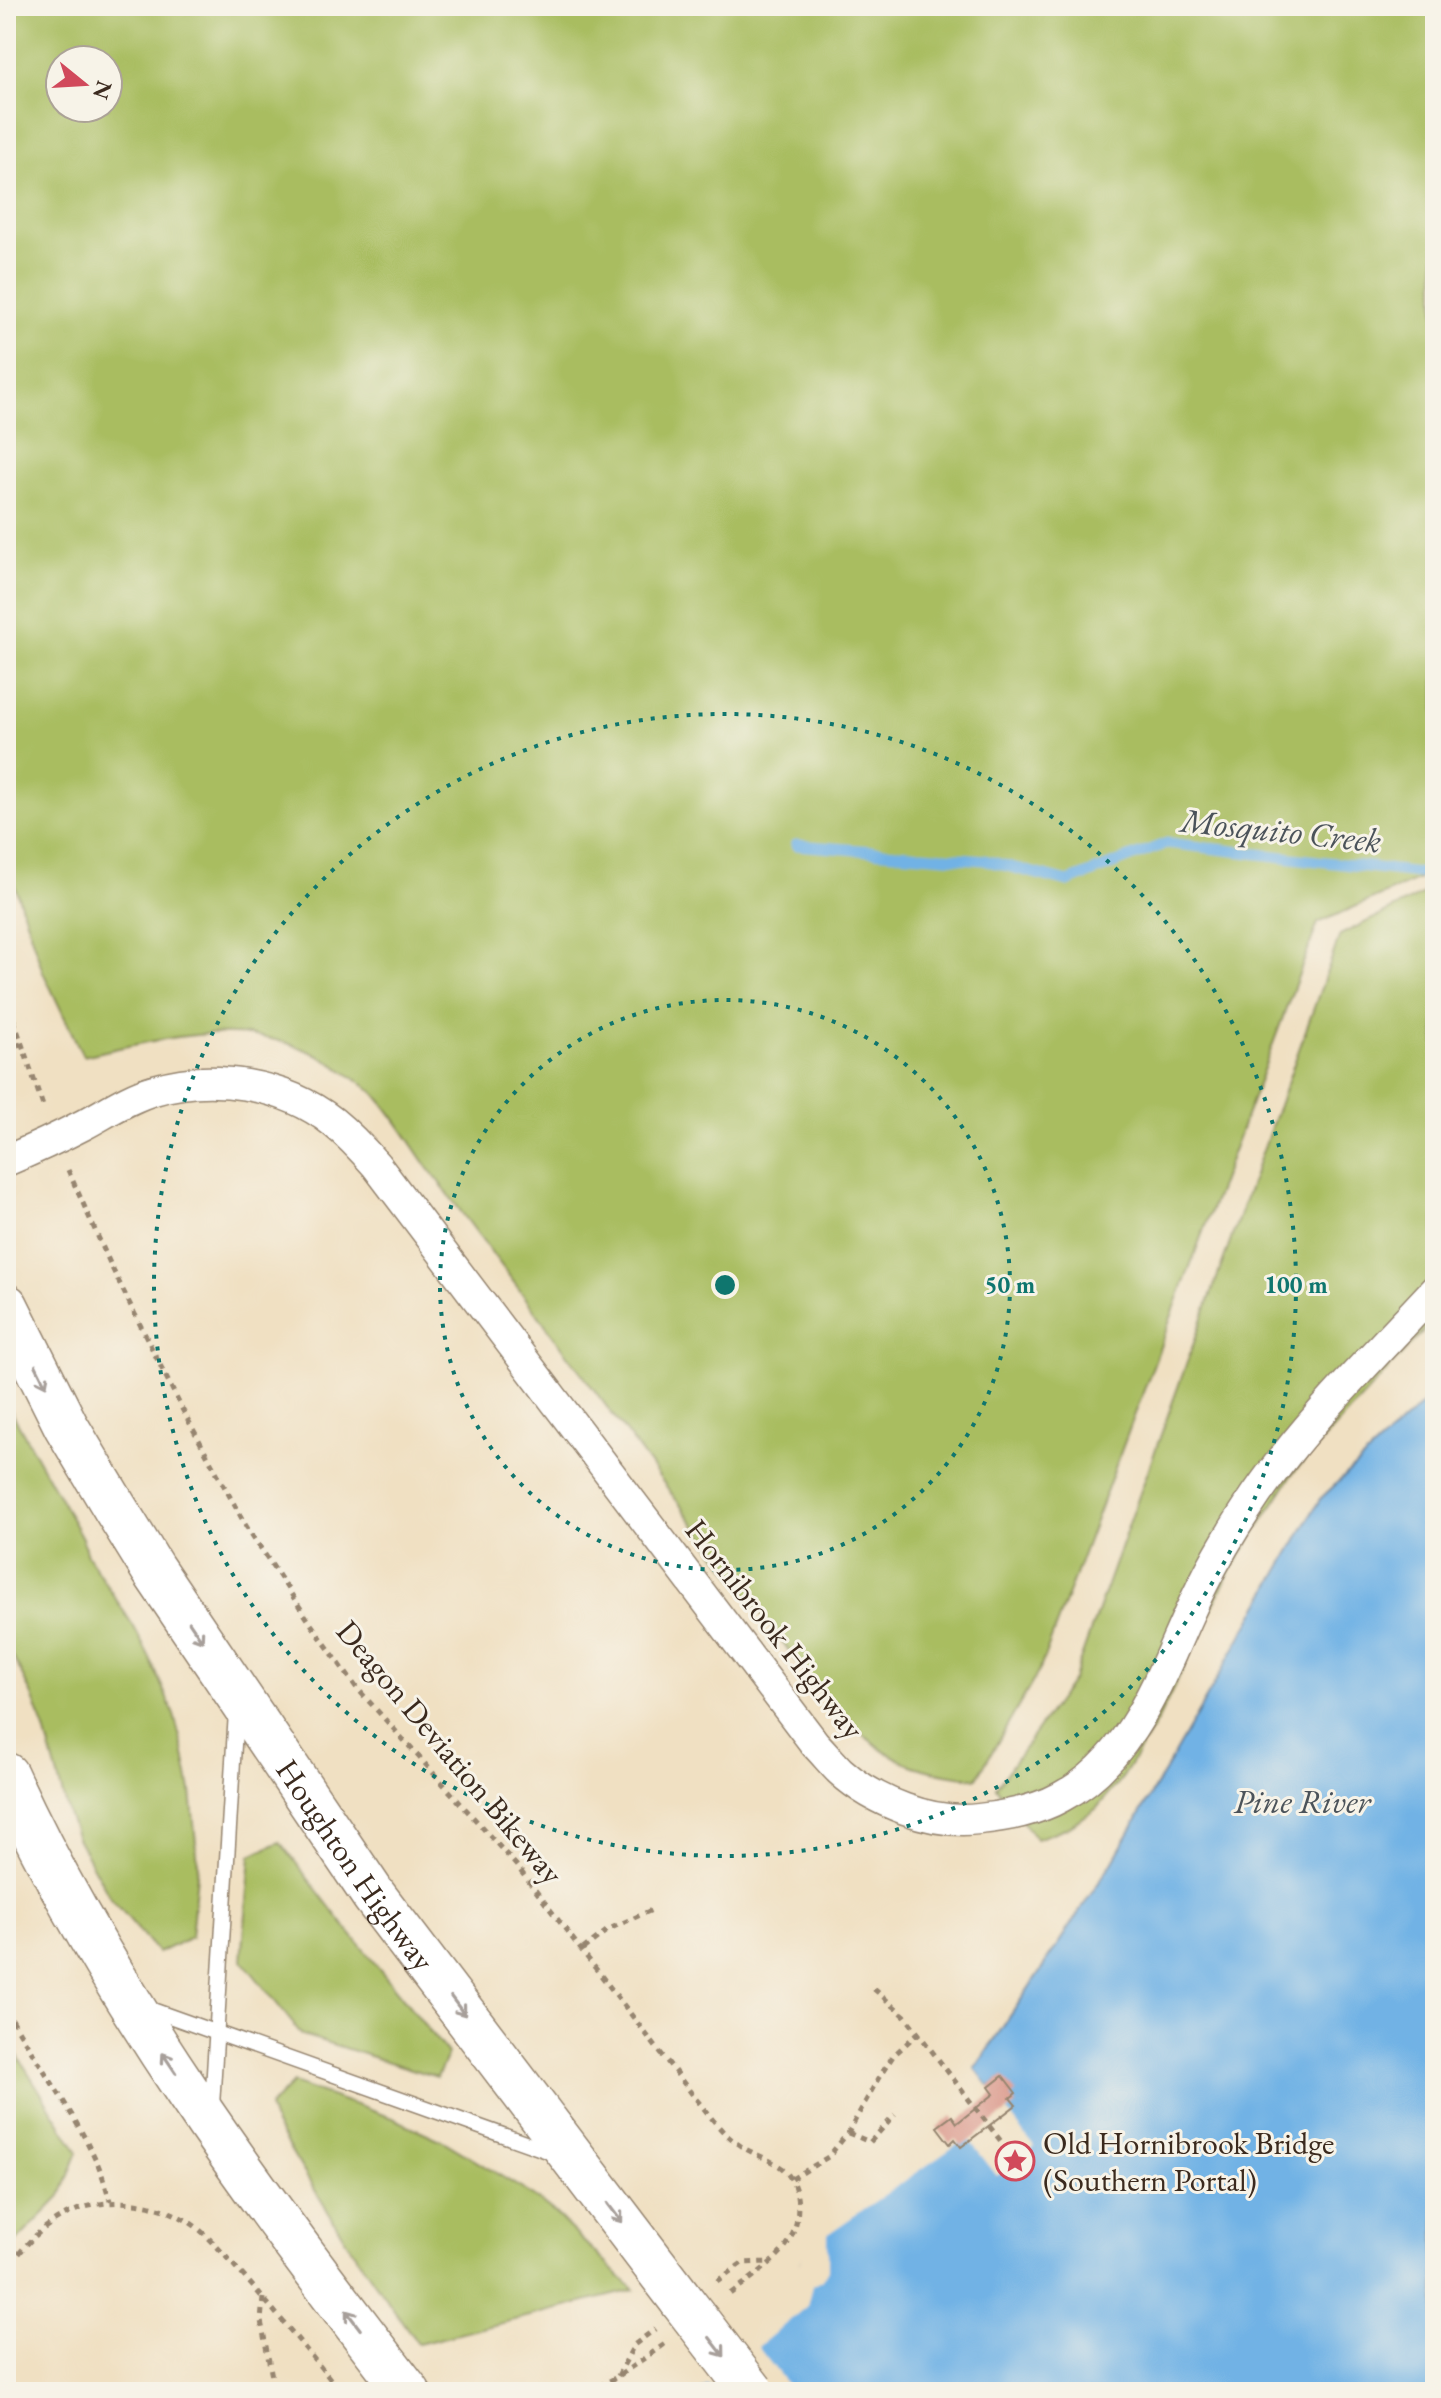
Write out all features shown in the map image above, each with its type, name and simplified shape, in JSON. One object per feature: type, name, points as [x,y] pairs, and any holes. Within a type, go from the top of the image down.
[{"type":"highway","name":"Houghton Highway","points":[[6,1306],[66,1426],[106,1495],[374,1896],[752,2392]]},
{"type":"highway","points":[[6,1775],[43,1850],[127,2001],[259,2195],[404,2387]]},
{"type":"street","name":"Hornibrook Highway","points":[[6,1161],[151,1090],[182,1083],[244,1085],[279,1093],[332,1121],[376,1165],[815,1744],[840,1771],[864,1789],[891,1803],[926,1815],[966,1821],[1033,1809],[1061,1797],[1101,1767],[1125,1739],[1147,1702],[1203,1583],[1255,1496],[1323,1412],[1435,1290]]},
{"type":"lane","points":[[211,2126],[237,1692]]},
{"type":"lane","points":[[127,2001],[575,2161]]},
{"type":"path","points":[[6,997],[34,1083]]},
{"type":"path","points":[[6,1049],[21,1044]]},
{"type":"path","name":"Deagon Deviation Bikeway","points":[[72,1178],[113,1270],[181,1407],[246,1526],[356,1687],[516,1865],[726,2135],[781,2168],[792,2179]]},
{"type":"path","points":[[583,1949],[609,1929],[654,1909]]},
{"type":"path","points":[[874,1989],[905,2016],[1013,2157]]},
{"type":"path","points":[[6,2009],[87,2142],[110,2201]]},
{"type":"path","points":[[770,2262],[789,2243],[796,2219],[798,2200],[792,2179],[828,2157],[848,2133],[893,2056],[918,2033]]},
{"type":"path","points":[[848,2133],[870,2142],[895,2115]]},
{"type":"path","points":[[6,2274],[16,2255],[55,2220],[81,2209],[110,2201],[165,2210],[190,2223],[210,2239],[263,2297],[341,2392]]},
{"type":"path","points":[[263,2297],[261,2321],[275,2392]]},
{"type":"path","points":[[588,2392],[617,2377]]},
{"type":"green space","points":[[6,6],[1435,6],[1435,872],[1318,923],[1040,1669],[977,1778],[934,1772],[897,1758],[864,1736],[825,1699],[371,1090],[316,1055],[284,1042],[252,1036],[186,1036],[83,1056],[43,972],[6,859]]},
{"type":"green space","points":[[1435,888],[1435,1318],[1293,1473],[1227,1577],[1158,1720],[1123,1777],[1096,1809],[1068,1827],[1036,1839],[996,1787],[1073,1680],[1340,935]]},
{"type":"green space","points":[[6,1402],[82,1538],[87,1555],[134,1627],[174,1715],[191,1791],[198,1864],[191,1937],[158,1953],[110,1897],[77,1838],[45,1730],[6,1643]]},
{"type":"green space","points":[[280,1842],[448,2054],[437,2077],[302,2035],[242,1960],[251,1855]]},
{"type":"green space","points":[[6,2037],[78,2152],[61,2196],[6,2252]]},
{"type":"green space","points":[[293,2083],[395,2119],[443,2141],[529,2193],[634,2290],[418,2344],[350,2247],[275,2125],[269,2107]]},
{"type":"water","name":"Pine River","points":[[1435,1392],[1435,2392],[642,2392],[793,2277],[815,2236],[1015,2105],[1003,2077],[989,2087],[975,2069],[1113,1861],[1320,1499]]},
{"type":"pier","points":[[972,2065],[989,2087],[1003,2076],[1010,2098],[1016,2105],[1008,2112],[1034,2147],[997,2176],[970,2141],[961,2147],[958,2144],[828,2234],[828,2270],[822,2280],[812,2286],[807,2306],[758,2347],[793,2392],[714,2392],[708,2385],[697,2392],[638,2392],[790,2274],[800,2262],[811,2235],[953,2136],[962,2142],[1002,2082],[987,2091],[971,2071]]},
{"type":"building","points":[[1003,2076],[1016,2093],[1010,2098],[1016,2105],[961,2147],[955,2139],[950,2144],[937,2127],[952,2116],[957,2123],[994,2094],[989,2087]]},
{"type":"waterway","name":"Mosquito Creek","points":[[796,845],[984,860],[1068,882],[1167,843],[1435,875]]},
{"type":"place","name":"Old Hornibrook Bridge (Southern Portal)","points":[[1015,2161]]}]
